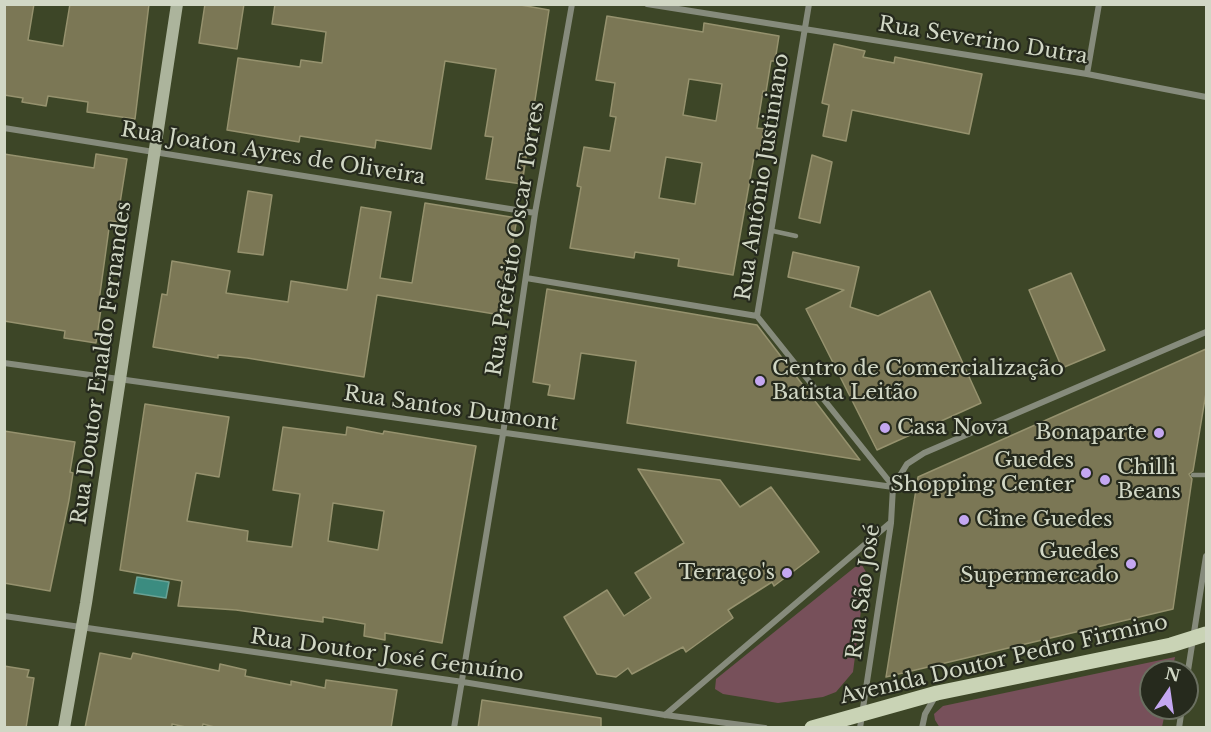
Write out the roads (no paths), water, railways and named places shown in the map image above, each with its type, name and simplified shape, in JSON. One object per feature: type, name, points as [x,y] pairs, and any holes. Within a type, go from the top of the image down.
[{"type":"main road","name":"Rua Doutor Enaldo Fernandes","points":[[64,728],[177,4]]},
{"type":"main road","name":"Avenida Doutor Pedro Firmino","points":[[812,728],[861,720],[937,693],[1171,645],[1200,636]]},
{"type":"street","name":"Rua Prefeito Oscar Torres","points":[[454,728],[503,434],[535,213],[572,4]]},
{"type":"street","name":"Rua Severino Dutra","points":[[647,4],[1087,74],[1206,97]]},
{"type":"street","name":"Rua Antônio Justiniano","points":[[809,4],[757,316],[893,487]]},
{"type":"street","points":[[1087,74],[1099,4]]},
{"type":"street","name":"Rua Joaton Ayres de Oliveira","points":[[4,128],[154,150],[535,213]]},
{"type":"street","points":[[526,278],[757,316]]},
{"type":"street","name":"Rua São José","points":[[861,720],[891,523],[893,487],[907,464],[924,453],[1206,332]]},
{"type":"street","name":"Rua Santos Dumont","points":[[4,363],[893,487]]},
{"type":"street","points":[[665,715],[891,523]]},
{"type":"street","points":[[1192,660],[1200,636],[1206,556]]},
{"type":"street","name":"Rua Doutor José Genuíno","points":[[4,616],[765,728]]},
{"type":"street","points":[[922,728],[925,714],[937,693]]},
{"type":"lane","points":[[772,231],[796,236]]},
{"type":"lane","points":[[1193,475],[1206,475]]},
{"type":"water","points":[[137,577],[169,582],[166,598],[134,593]]},
{"type":"place","name":"Centro de Comercialização Batista Leitão","points":[[760,381]]},
{"type":"place","name":"Casa Nova","points":[[885,428]]},
{"type":"place","name":"Bonaparte","points":[[1159,433]]},
{"type":"place","name":"Guedes Shopping Center","points":[[1086,473]]},
{"type":"place","name":"Chilli Beans","points":[[1105,480]]},
{"type":"place","name":"Cine Guedes","points":[[964,520]]},
{"type":"place","name":"Guedes Supermercado","points":[[1131,564]]},
{"type":"place","name":"Terraço's","points":[[787,573]]}]
